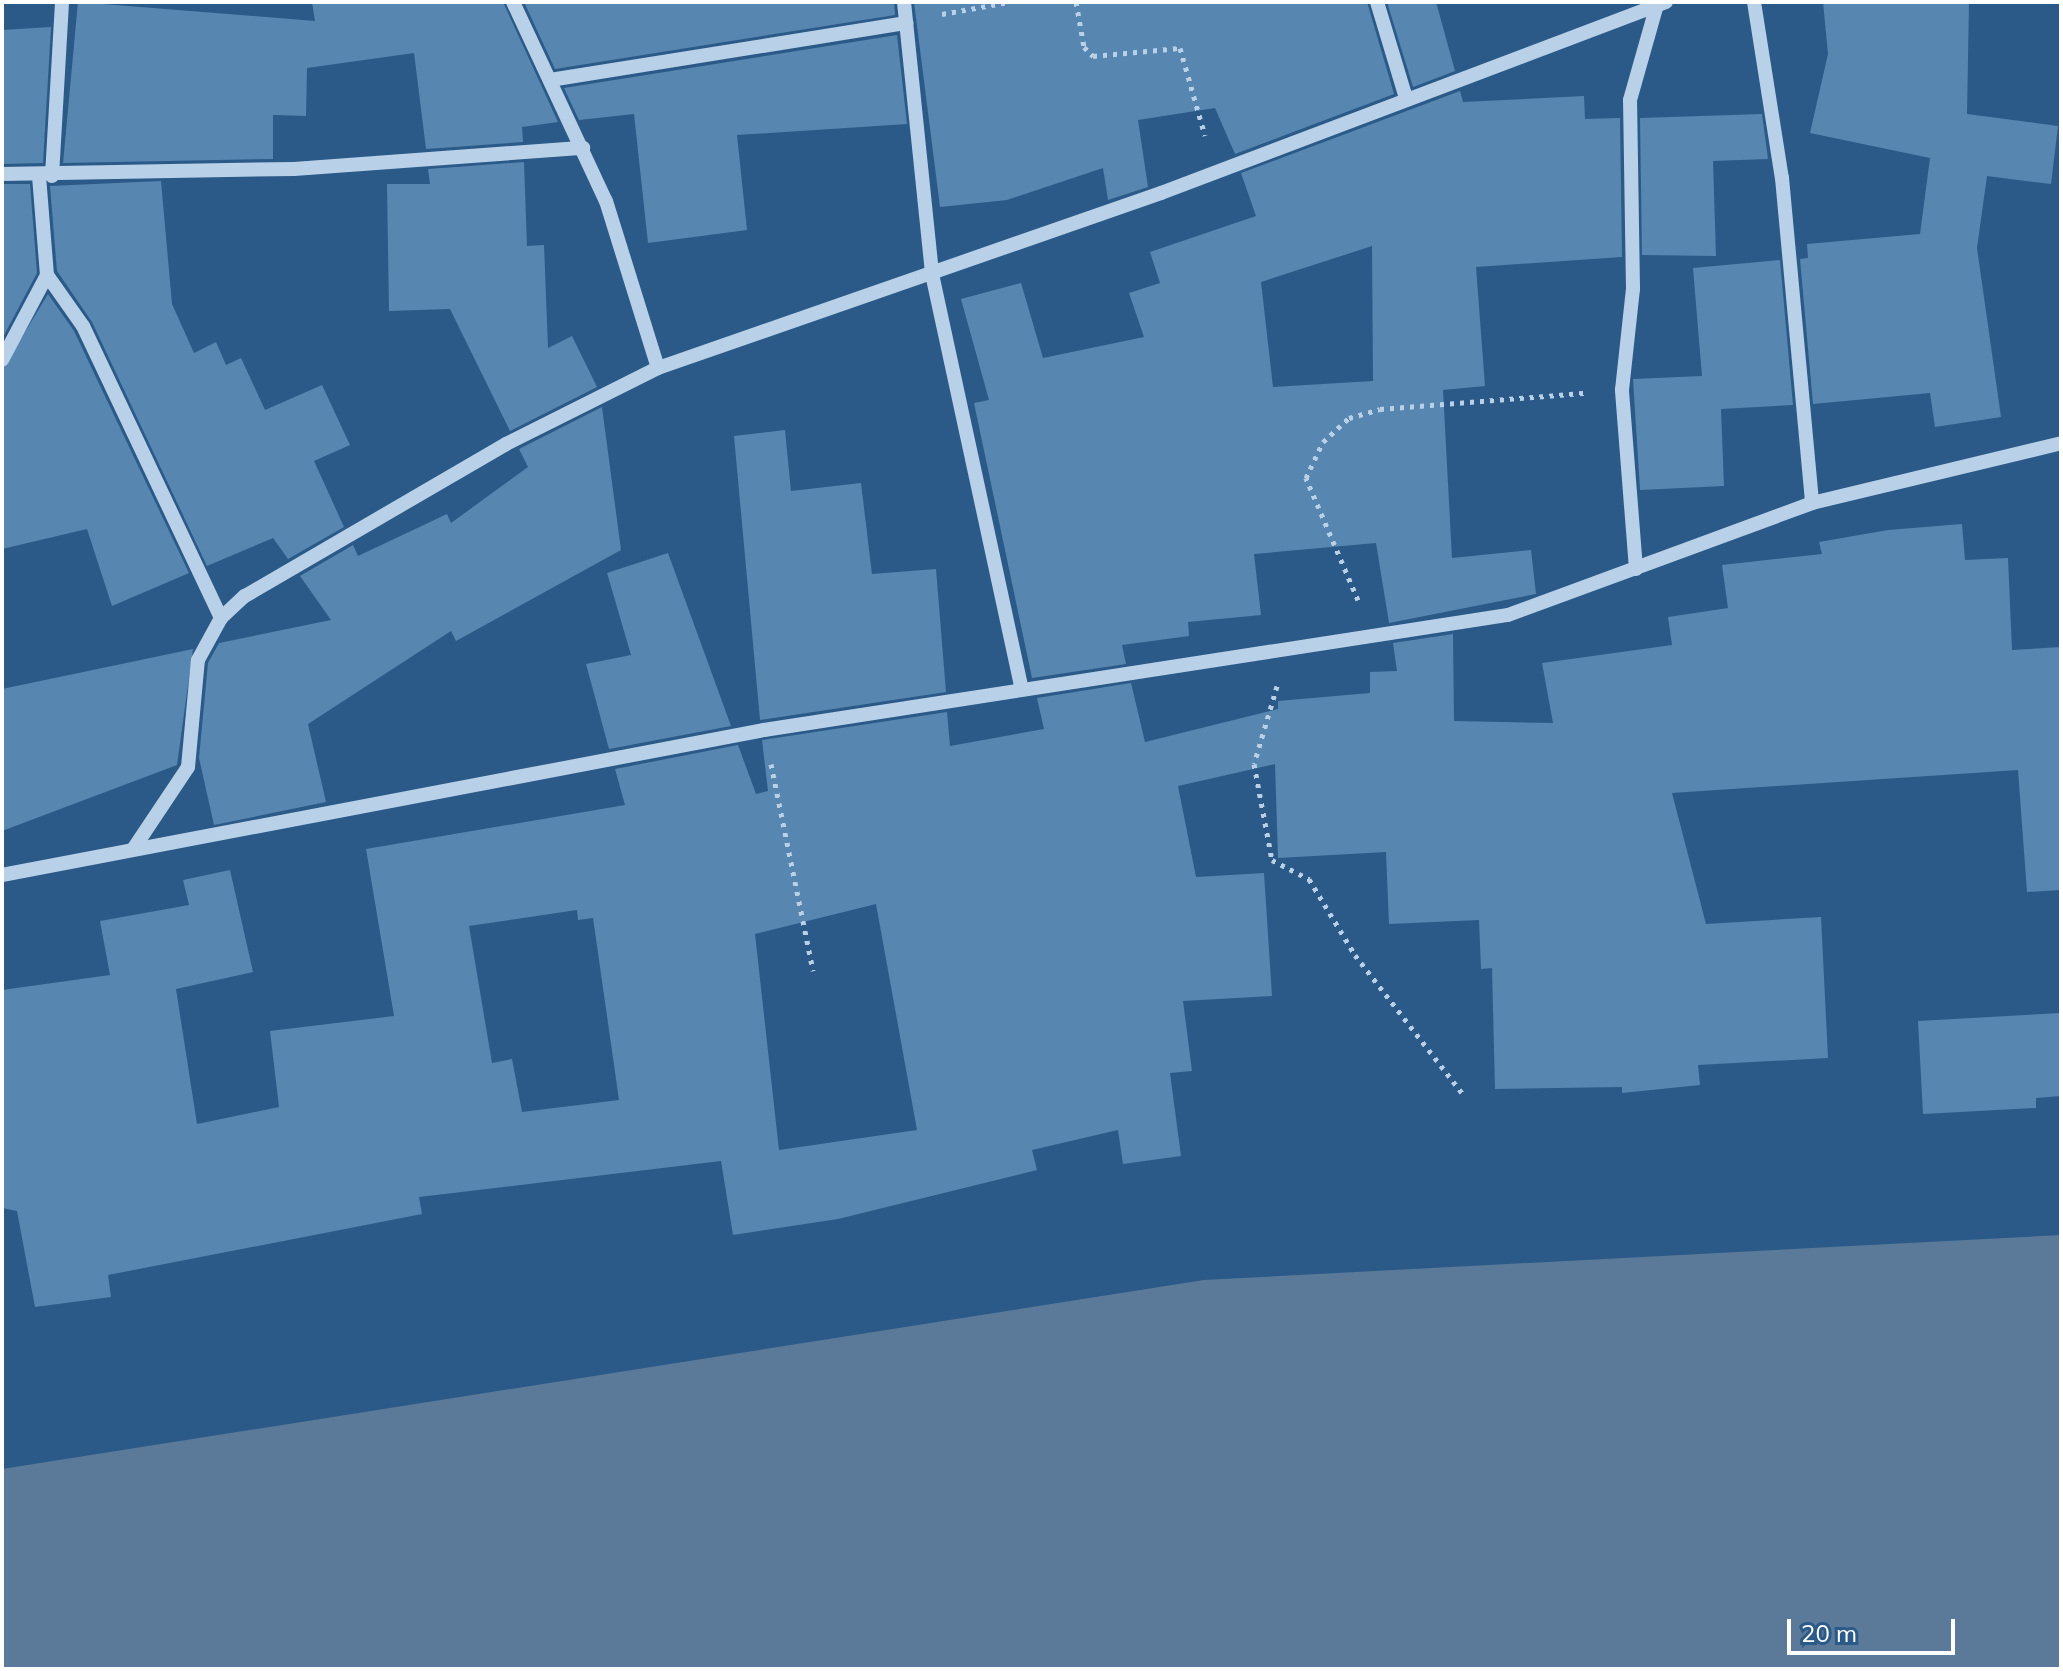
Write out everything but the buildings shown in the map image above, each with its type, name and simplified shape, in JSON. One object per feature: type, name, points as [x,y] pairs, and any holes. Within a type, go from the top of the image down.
[{"type":"street","points":[[2,360],[47,275],[46,176],[62,2]]},
{"type":"street","points":[[513,2],[583,148],[658,368]]},
{"type":"street","points":[[904,2],[932,274],[1021,686]]},
{"type":"street","points":[[1377,2],[1405,95]]},
{"type":"street","points":[[1754,2],[1776,131],[1812,503]]},
{"type":"street","points":[[134,848],[188,767],[198,660],[221,618],[245,596],[506,444],[658,368],[1215,173],[1405,95],[1661,5]]},
{"type":"street","points":[[1636,569],[1622,390],[1633,289],[1630,100],[1661,5]]},
{"type":"street","points":[[550,80],[906,23]]},
{"type":"street","points":[[2,174],[46,176],[294,169],[583,148]]},
{"type":"street","points":[[47,275],[83,326],[221,618]]},
{"type":"street","points":[[2,875],[764,730],[1371,631],[1508,615],[1812,503],[2061,443]]},
{"type":"path","points":[[906,23],[1009,2]]},
{"type":"path","points":[[1076,2],[1084,47],[1093,56],[1180,48],[1215,173]]},
{"type":"path","points":[[1371,631],[1306,478],[1323,442],[1349,418],[1380,409],[1622,390]]},
{"type":"path","points":[[1289,646],[1254,764],[1272,860],[1309,879],[1355,955],[1462,1093]]},
{"type":"path","points":[[764,730],[813,971]]},
{"type":"water","points":[[2061,1235],[2061,1669],[2,1669],[2,1469],[1204,1280]]}]
